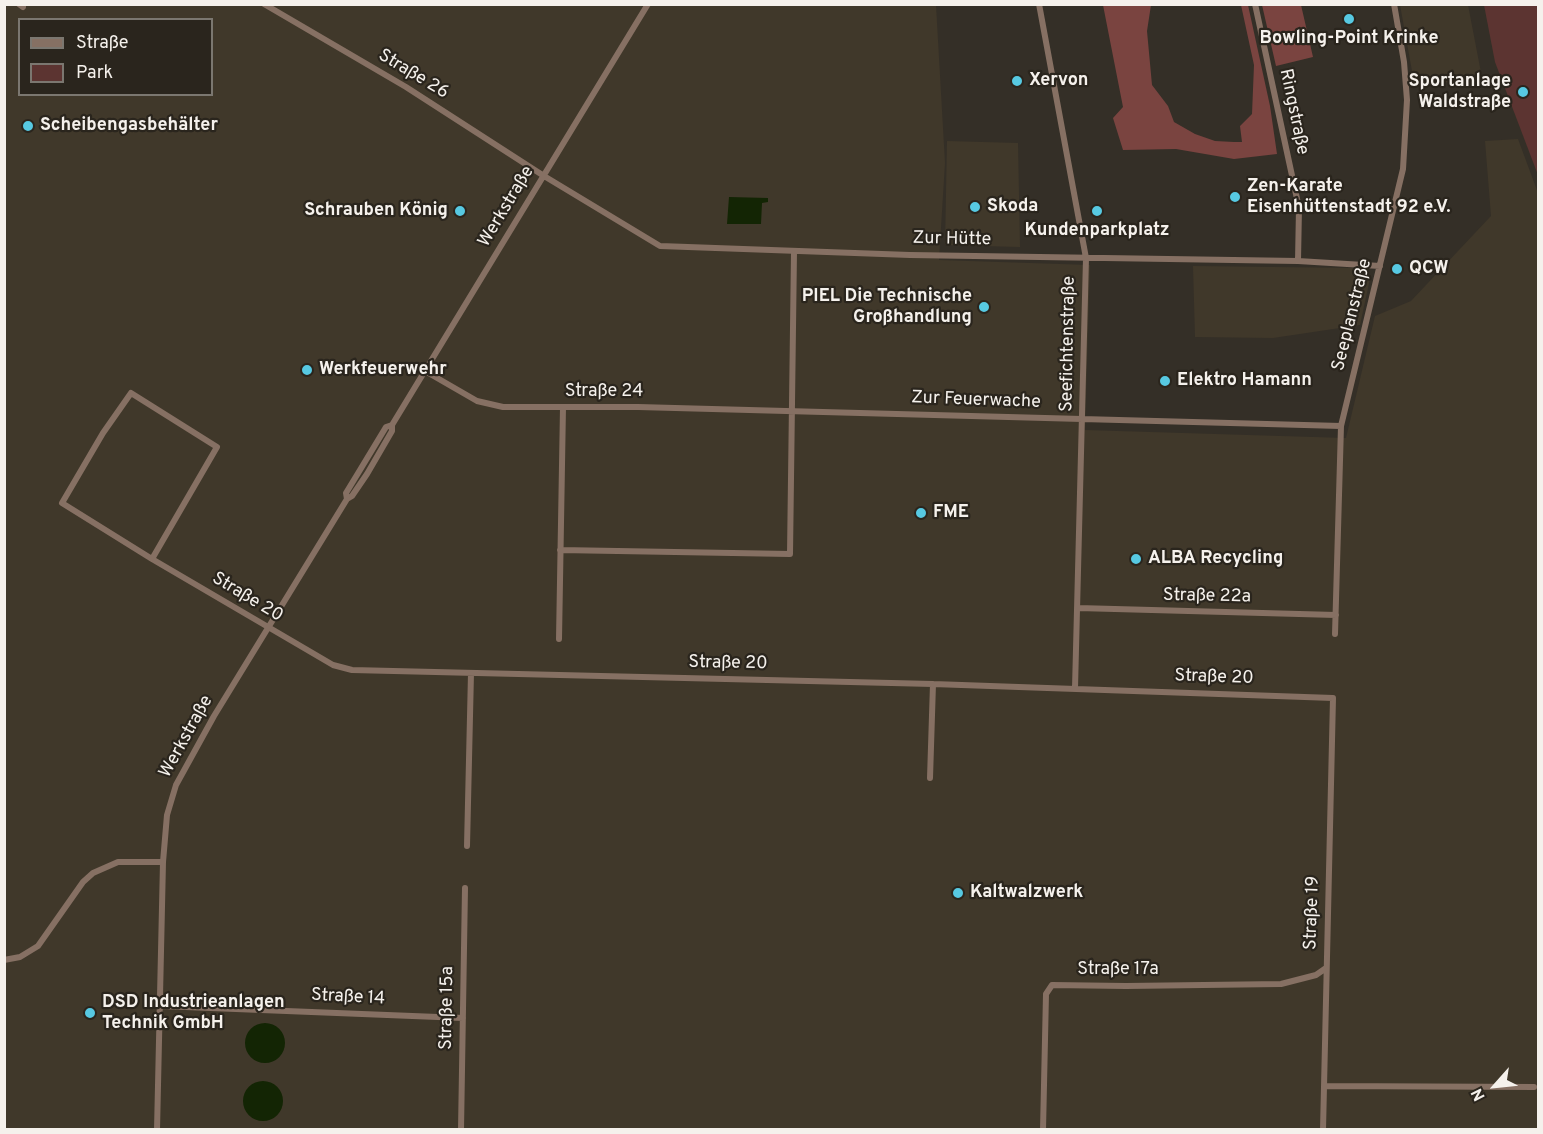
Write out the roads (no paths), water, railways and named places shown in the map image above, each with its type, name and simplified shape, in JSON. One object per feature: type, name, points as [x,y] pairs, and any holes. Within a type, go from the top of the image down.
[{"type":"street","name":"Straße 26","points":[[264,4],[406,87],[544,176]]},
{"type":"street","name":"Werkstraße","points":[[157,1130],[163,862],[167,815],[176,785],[214,716],[347,499],[352,496],[367,474],[392,431],[392,425],[648,4]]},
{"type":"street","name":"Seefichtenstraße","points":[[1040,4],[1086,258],[1075,688]]},
{"type":"street","name":"Ringstraße","points":[[1255,4],[1299,208],[1298,261]]},
{"type":"street","name":"Seeplanstraße","points":[[1335,634],[1341,426],[1403,169],[1407,100],[1404,62],[1394,4]]},
{"type":"street","name":"Zur Hütte","points":[[544,176],[660,246],[795,252],[1298,261],[1380,266]]},
{"type":"street","points":[[560,550],[790,554],[795,252]]},
{"type":"street","name":"Straße 24","points":[[425,371],[477,401],[503,406],[791,411]]},
{"type":"street","name":"Straße 20","points":[[152,559],[217,447],[131,393],[62,502],[152,559],[269,628],[333,665],[352,670],[1075,688],[1333,698]]},
{"type":"street","points":[[559,639],[563,407]]},
{"type":"street","name":"Zur Feuerwache","points":[[791,411],[1341,426]]},
{"type":"street","name":"Straße 22a","points":[[1078,608],[1336,615]]},
{"type":"street","points":[[467,846],[471,674]]},
{"type":"street","points":[[930,778],[933,684]]},
{"type":"street","name":"Straße 19","points":[[1323,1130],[1333,698]]},
{"type":"street","points":[[4,960],[27,954],[38,946],[83,882],[93,873],[118,862],[163,862]]},
{"type":"street","name":"Straße 15a","points":[[461,1130],[465,888]]},
{"type":"street","name":"Straße 17a","points":[[1043,1130],[1046,994],[1052,985],[1281,984],[1316,975],[1326,968]]},
{"type":"street","name":"Straße 14","points":[[160,1006],[463,1018]]},
{"type":"street","points":[[1325,1086],[1534,1087]]},
{"type":"place","name":"Bowling-Point Krinke","points":[[1349,19]]},
{"type":"place","name":"Xervon","points":[[1017,81]]},
{"type":"place","name":"Sportanlage Waldstraße","points":[[1523,92]]},
{"type":"place","name":"Scheibengasbehälter","points":[[28,126]]},
{"type":"place","name":"Zen-Karate Eisenhüttenstadt 92 e.V.","points":[[1235,197]]},
{"type":"place","name":"Skoda","points":[[975,207]]},
{"type":"place","name":"Schrauben König","points":[[460,211]]},
{"type":"place","name":"Kundenparkplatz","points":[[1097,211]]},
{"type":"place","name":"QCW","points":[[1397,269]]},
{"type":"place","name":"PIEL Die Technische Großhandlung","points":[[984,307]]},
{"type":"place","name":"Werkfeuerwehr","points":[[307,370]]},
{"type":"place","name":"Elektro Hamann","points":[[1165,381]]},
{"type":"place","name":"FME","points":[[921,513]]},
{"type":"place","name":"ALBA Recycling","points":[[1136,559]]},
{"type":"place","name":"Kaltwalzwerk","points":[[958,893]]},
{"type":"place","name":"DSD Industrieanlagen Technik GmbH","points":[[90,1013]]}]
